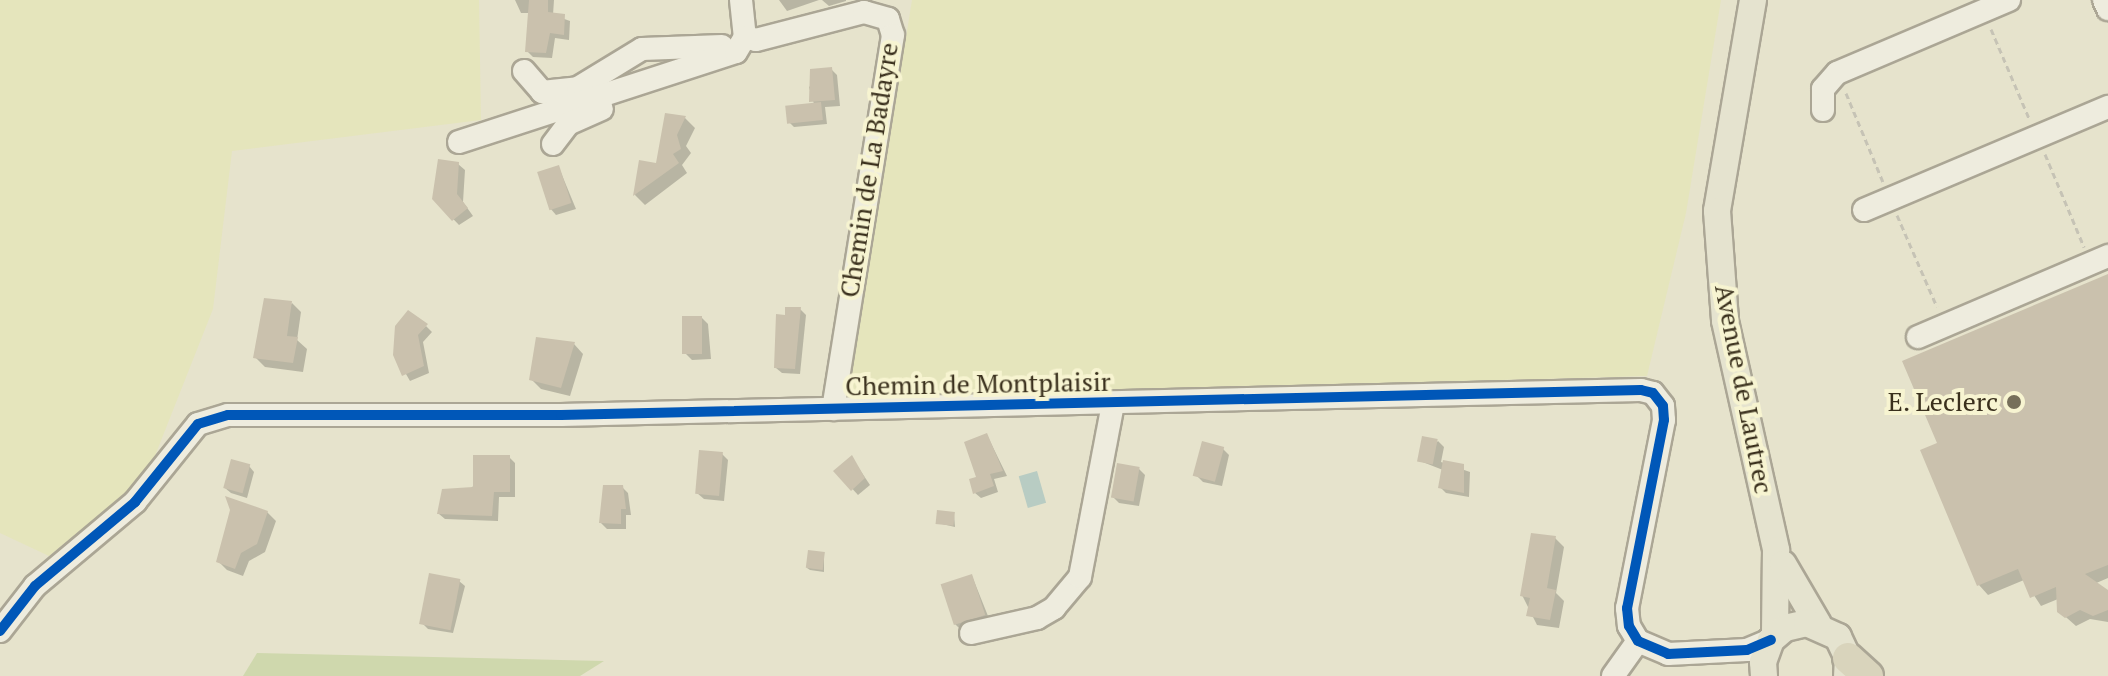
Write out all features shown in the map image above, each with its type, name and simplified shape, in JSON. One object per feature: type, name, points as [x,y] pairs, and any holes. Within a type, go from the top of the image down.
[{"type":"main road","name":"Avenue de Lautrec","points":[[1753,0],[1717,211],[1725,321],[1776,550],[1773,638],[1764,675]]},
{"type":"main road","points":[[1776,550],[1796,595],[1818,624],[1838,637],[1855,670]]},
{"type":"main road","points":[[1773,638],[1795,624],[1818,624]]},
{"type":"street","points":[[459,142],[736,52],[745,37],[741,0]]},
{"type":"street","points":[[1823,110],[1823,89],[1837,73],[2009,0]]},
{"type":"street","points":[[2104,0],[2108,9]]},
{"type":"street","name":"Chemin de La Badayre","points":[[745,37],[756,40],[864,12],[888,19],[893,35],[833,409]]},
{"type":"street","points":[[524,71],[542,92],[578,88],[642,49],[714,49],[745,37]]},
{"type":"street","points":[[553,144],[568,124],[614,104],[635,85]]},
{"type":"street","points":[[1864,210],[2108,107]]},
{"type":"street","points":[[1918,337],[2108,256]]},
{"type":"street","name":"Chemin de Montplaisir","points":[[0,631],[35,586],[135,502],[168,467],[185,438],[210,418],[1653,393],[1663,406],[1664,420],[1627,608],[1638,641]]},
{"type":"street","points":[[971,633],[1037,618],[1062,600],[1080,577],[1113,404]]},
{"type":"street","points":[[1613,676],[1638,641],[1668,654],[1733,651],[1773,638]]},
{"type":"street","points":[[1733,651],[1764,675]]},
{"type":"green space","points":[[0,0],[479,0],[481,120],[232,151],[213,309],[147,476],[49,556],[0,533]]},
{"type":"green space","points":[[912,0],[1721,0],[1686,213],[1647,376],[848,398]]},
{"type":"green space","points":[[257,653],[604,661],[580,676],[243,676]]},
{"type":"shaded area","points":[[1037,471],[1046,503],[1028,508],[1019,476]]},
{"type":"building","points":[[529,0],[548,0],[548,12],[565,14],[564,35],[550,33],[546,53],[525,52]]},
{"type":"building","points":[[832,67],[835,100],[809,102],[810,69]]},
{"type":"building","points":[[821,102],[823,120],[787,124],[785,106]]},
{"type":"building","points":[[665,113],[686,116],[677,135],[681,149],[673,154],[679,163],[633,196],[639,160],[656,163]]},
{"type":"building","points":[[438,159],[459,162],[457,194],[468,208],[452,221],[432,199]]},
{"type":"building","points":[[559,165],[571,203],[549,210],[537,172]]},
{"type":"building","name":"E. Leclerc","points":[[2108,274],[2108,565],[2085,574],[2108,590],[2108,610],[2093,616],[2080,610],[2065,618],[2057,612],[2056,587],[2030,598],[2018,569],[1977,586],[1920,450],[1937,443],[1902,361]]},
{"type":"building","points":[[264,298],[292,301],[287,336],[298,337],[293,363],[253,358]]},
{"type":"building","points":[[785,307],[801,307],[795,369],[774,368],[776,314],[785,315]]},
{"type":"building","points":[[408,310],[428,324],[418,335],[424,366],[402,376],[393,355],[395,326]]},
{"type":"building","points":[[682,316],[702,316],[702,354],[682,354]]},
{"type":"building","points":[[536,337],[575,342],[561,388],[529,380]]},
{"type":"building","points":[[987,433],[1003,471],[990,474],[994,486],[973,494],[969,479],[976,477],[964,442]]},
{"type":"building","points":[[1422,436],[1438,439],[1433,465],[1417,462]]},
{"type":"building","points":[[1202,441],[1224,447],[1215,482],[1193,476]]},
{"type":"building","points":[[699,450],[723,452],[719,496],[695,494]]},
{"type":"building","points":[[473,455],[510,455],[510,492],[494,492],[492,516],[437,514],[442,489],[473,487]]},
{"type":"building","points":[[852,455],[865,478],[851,491],[833,471]]},
{"type":"building","points":[[231,459],[250,464],[243,493],[223,488]]},
{"type":"building","points":[[1443,460],[1464,464],[1464,493],[1438,488]]},
{"type":"building","points":[[1117,463],[1140,467],[1134,501],[1111,497]]},
{"type":"building","points":[[603,485],[623,485],[626,509],[621,509],[621,524],[599,523]]},
{"type":"building","points":[[225,496],[268,511],[257,544],[241,553],[235,569],[216,562],[230,510]]},
{"type":"building","points":[[937,510],[955,512],[953,526],[936,524]]},
{"type":"building","points":[[1531,533],[1556,536],[1547,588],[1556,590],[1550,620],[1526,616],[1530,598],[1520,596]]},
{"type":"building","points":[[808,550],[825,552],[823,570],[806,568]]},
{"type":"building","points":[[429,573],[460,579],[450,630],[419,624]]},
{"type":"building","points":[[972,574],[985,615],[954,625],[941,584]]},
{"type":"cycle path","points":[[0,631],[35,586],[135,502],[198,424],[228,415],[561,415],[1641,390],[1653,393],[1663,406],[1664,420],[1627,608],[1629,626],[1638,641],[1668,654],[1747,650],[1771,640]]},
{"type":"place","name":"E. Leclerc","points":[[2014,402]]}]
